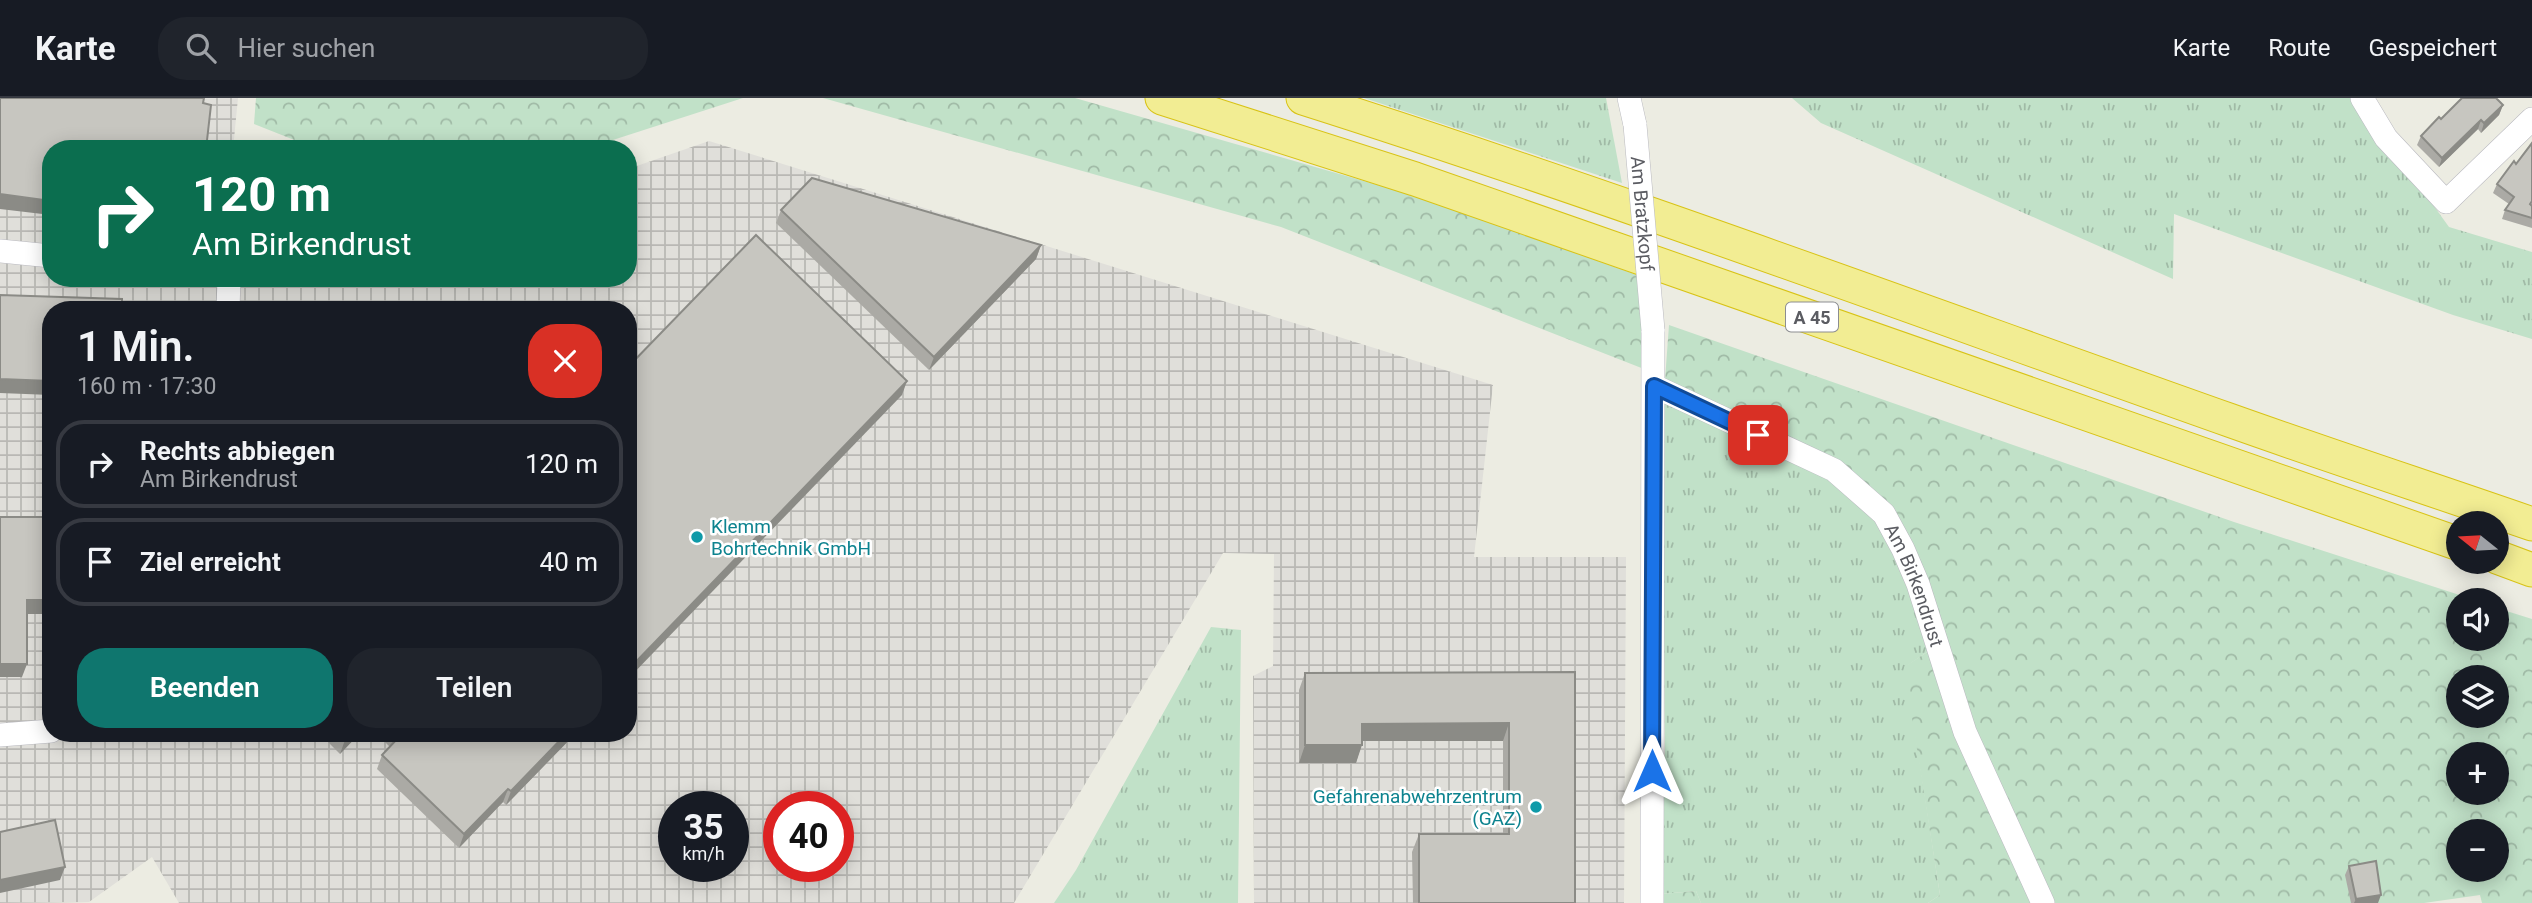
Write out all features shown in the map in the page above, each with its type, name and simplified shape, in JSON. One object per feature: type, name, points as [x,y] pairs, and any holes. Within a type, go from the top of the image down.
[{"type":"highway","name":"A 45","points":[[1162,98],[1415,179],[2446,539]]},
{"type":"highway","name":"A 45","points":[[1303,98],[1426,137],[1796,265],[2532,524]]},
{"type":"highway","points":[[2510,562],[2532,569]]},
{"type":"street","name":"Am Bratzkopf","points":[[1629,98],[1635,125],[1653,330],[1652,903]]},
{"type":"street","points":[[2362,98],[2386,138],[2446,202],[2532,118]]},
{"type":"street","points":[[0,251],[42,255]]},
{"type":"street","name":"Am Birkendrust","points":[[1654,386],[1834,470],[1885,514],[1918,584],[1965,732],[2043,903]]},
{"type":"street","points":[[0,735],[42,732]]},
{"type":"shaded area","points":[[0,98],[238,98],[234,140],[42,140],[42,287],[637,287],[637,166],[709,141],[1493,385],[1474,557],[1626,557],[1624,903],[1254,903],[1253,676],[1273,666],[1274,554],[1223,553],[1014,903],[179,903],[152,857],[89,902],[0,903]]},
{"type":"green space","points":[[256,98],[743,98],[613,140],[294,140],[254,124]]},
{"type":"green space","points":[[823,98],[1075,98],[1416,196],[1640,276],[1644,369],[1281,227]]},
{"type":"green space","points":[[1364,98],[1606,98],[1622,183]]},
{"type":"green space","points":[[1792,98],[2356,98],[2449,227],[2532,252],[2532,339],[2453,315],[2174,214],[2173,279],[1821,123]]},
{"type":"green space","points":[[1669,325],[2234,522],[2446,591],[2446,651],[2509,651],[2509,612],[2532,619],[2532,903],[2482,903],[2480,895],[2424,903],[1928,903],[1940,895],[1904,667],[1946,640],[1889,513],[1665,380]]},
{"type":"green space","points":[[1663,398],[1832,476],[1881,518],[1939,644],[1905,667],[1940,895],[1928,903],[1701,903],[1696,891],[1661,894],[1665,764]]},
{"type":"green space","points":[[1211,627],[1241,630],[1238,903],[1054,903],[1076,870]]},
{"type":"green space","points":[[1696,891],[1701,903],[1661,903],[1661,894]]},
{"type":"building","points":[[0,98],[204,98],[203,103],[211,105],[207,140],[42,140],[42,200],[0,194]]},
{"type":"building","points":[[2462,98],[2496,98],[2503,105],[2484,123],[2481,120],[2442,158],[2421,136]]},
{"type":"building","points":[[2532,143],[2532,218],[2505,210],[2514,197],[2497,184]]},
{"type":"building","points":[[812,178],[1041,245],[934,357],[781,210]]},
{"type":"building","name":"Klemm Bohrtechnik GmbH","points":[[756,235],[907,381],[637,661],[637,358]]},
{"type":"building","points":[[0,295],[122,299],[42,301],[42,381],[0,379]]},
{"type":"building","points":[[0,517],[42,517],[42,600],[27,600],[27,664],[0,664]]},
{"type":"building","name":"Gefahrenabwehrzentrum (GAZ)","points":[[1575,672],[1575,903],[1419,903],[1419,834],[1509,834],[1509,723],[1362,724],[1362,745],[1305,745],[1305,673]]},
{"type":"building","points":[[394,742],[558,742],[464,834],[382,755]]},
{"type":"building","points":[[55,820],[65,867],[0,880],[0,832]]},
{"type":"building","points":[[2376,861],[2381,895],[2356,899],[2349,866]]},
{"type":"place","name":"Klemm Bohrtechnik GmbH","points":[[697,537]]},
{"type":"place","name":"Gefahrenabwehrzentrum (GAZ)","points":[[1536,807]]},
{"type":"route","points":[[1652,771],[1654,386],[1758,435]]}]
